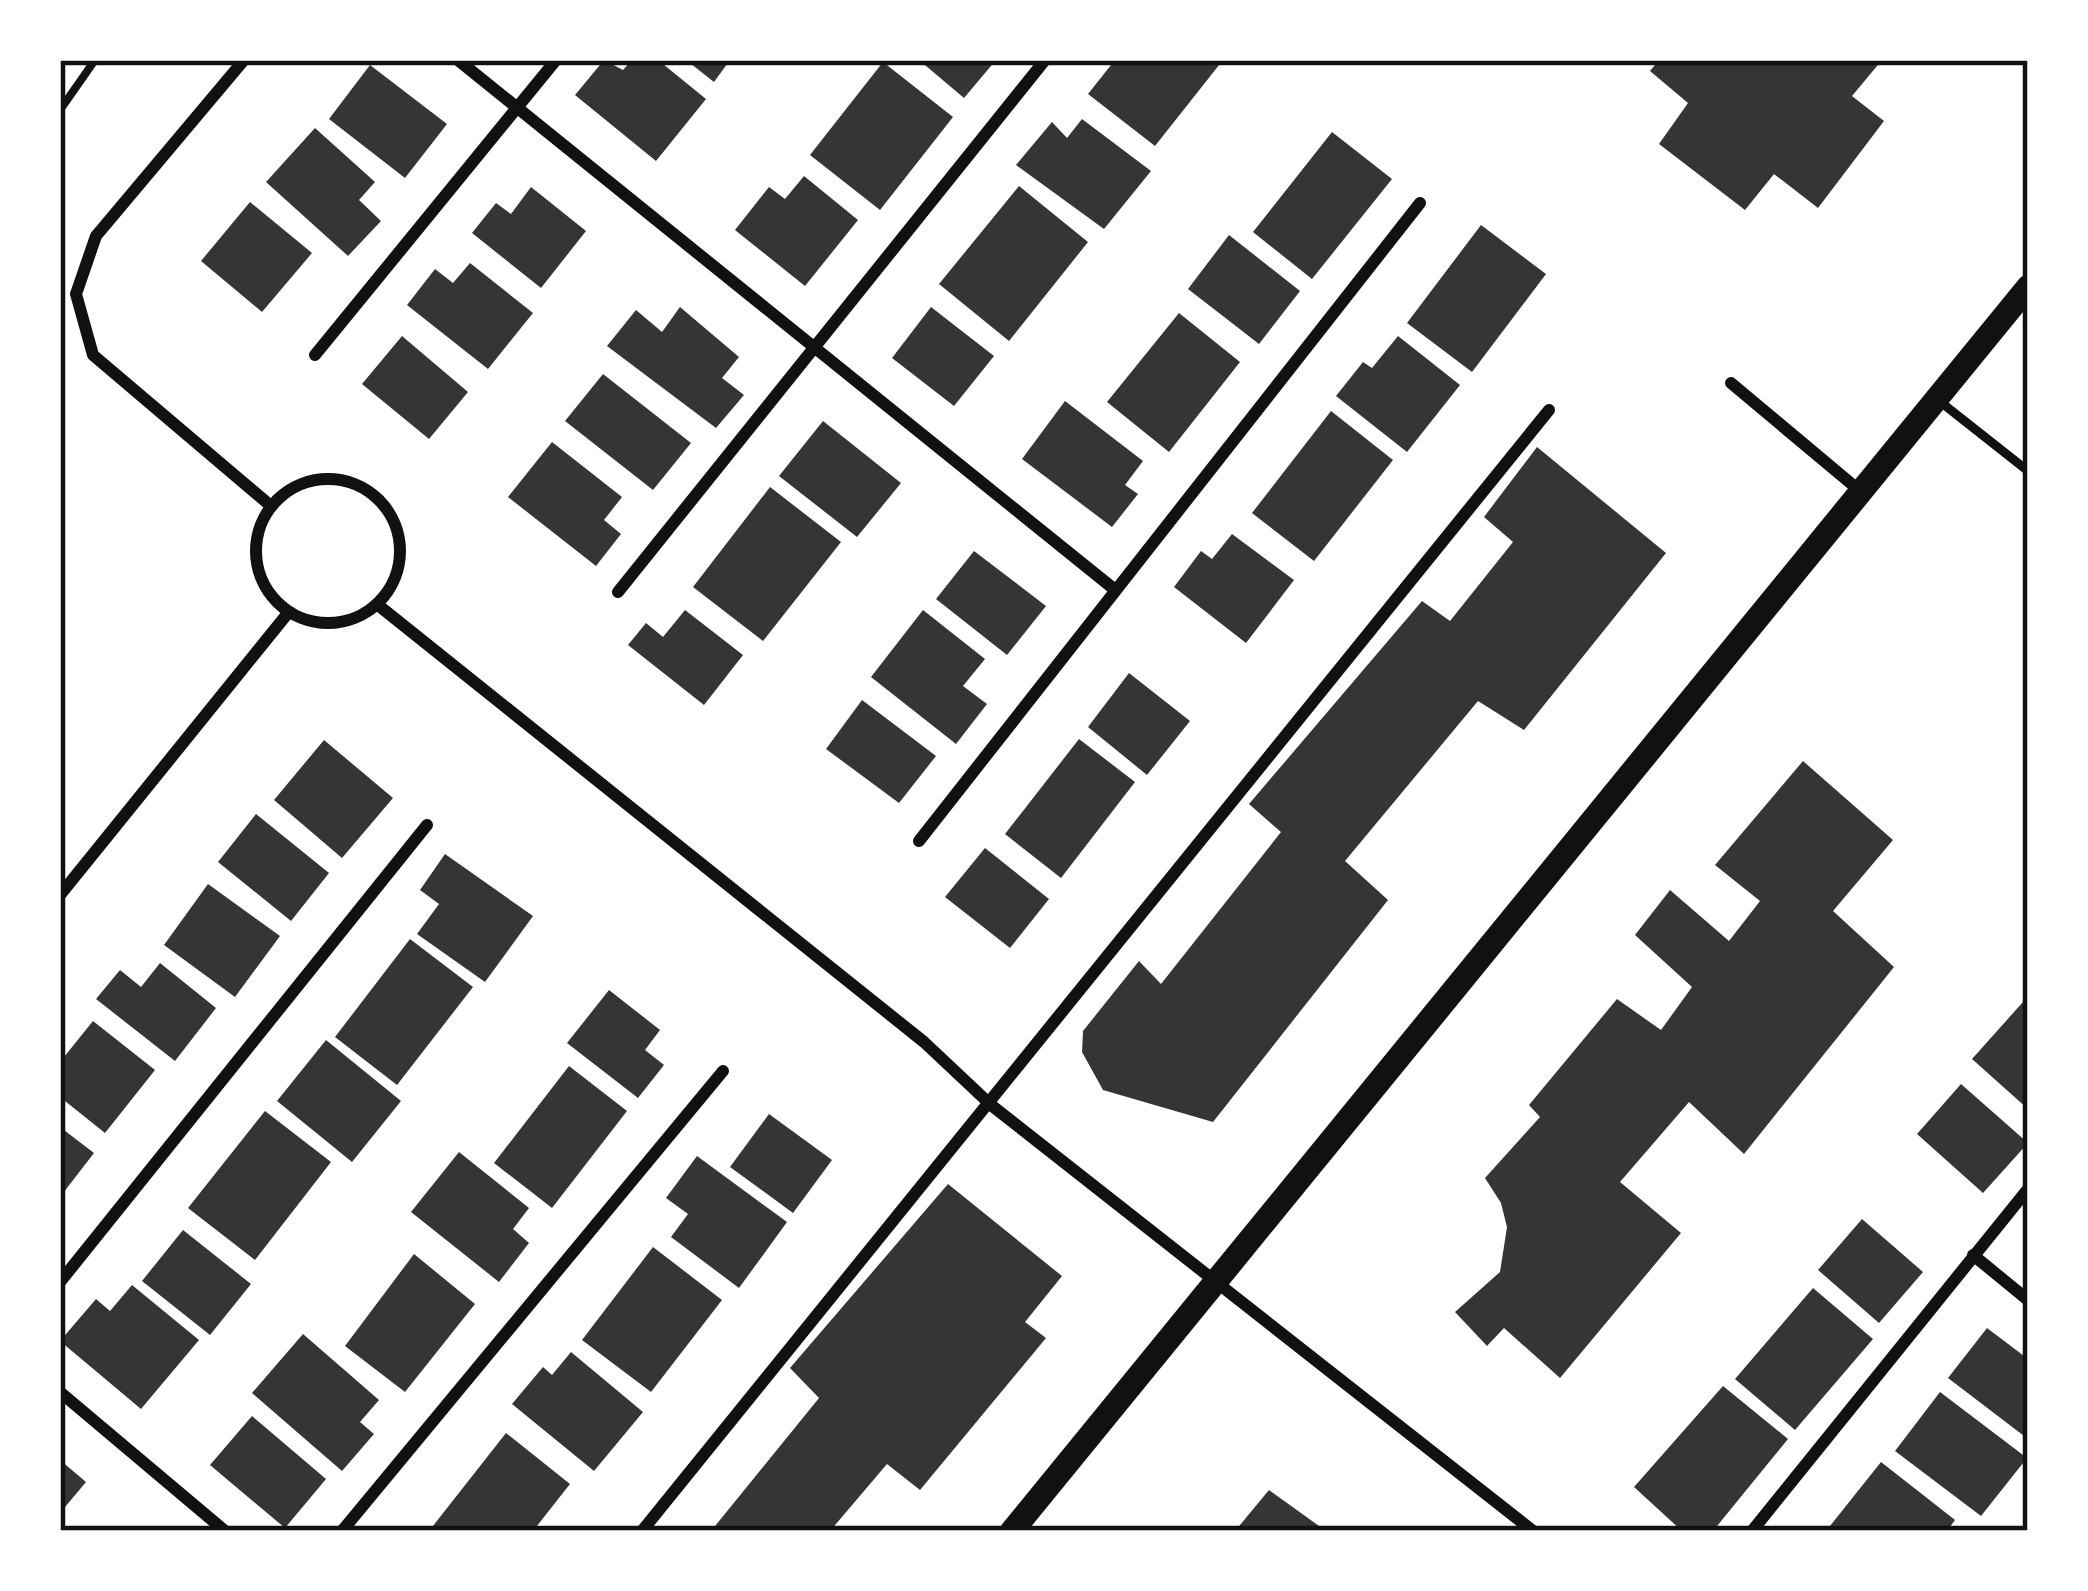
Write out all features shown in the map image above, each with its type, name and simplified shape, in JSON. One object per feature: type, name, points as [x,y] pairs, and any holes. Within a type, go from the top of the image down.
[{"type":"main road","points":[[1012,1531],[2028,287]]},
{"type":"street","points":[[244,60],[96,236],[76,294],[93,355],[271,506]]},
{"type":"street","points":[[458,60],[1114,589]]},
{"type":"street","points":[[315,355],[556,60]]},
{"type":"street","points":[[618,592],[1045,60]]},
{"type":"street","points":[[919,841],[1420,203]]},
{"type":"street","points":[[1731,383],[1861,492]]},
{"type":"street","points":[[642,1531],[1549,410]]},
{"type":"street","points":[[334,478],[372,493],[392,514],[402,550],[398,575],[378,605],[349,622],[317,625],[288,613],[262,584],[256,569],[259,530],[271,506],[304,483],[334,478]]},
{"type":"street","points":[[378,605],[924,1042],[991,1105],[1533,1531]]},
{"type":"street","points":[[60,895],[288,613]]},
{"type":"street","points":[[60,1282],[427,825]]},
{"type":"street","points":[[342,1531],[723,1071]]},
{"type":"street","points":[[1752,1531],[2028,1189]]},
{"type":"street","points":[[1973,1255],[2028,1300]]},
{"type":"street","points":[[60,1392],[225,1531]]},
{"type":"lane","points":[[1936,399],[2028,471]]},
{"type":"path","points":[[60,110],[95,60]]},
{"type":"building","points":[[604,60],[623,70],[632,60],[658,60],[706,99],[656,161],[575,95]]},
{"type":"building","points":[[686,60],[730,60],[714,82]]},
{"type":"building","points":[[919,60],[996,60],[964,98]]},
{"type":"building","points":[[1115,60],[1223,60],[1155,146],[1088,94]]},
{"type":"building","points":[[1659,60],[1882,60],[1852,96],[1884,121],[1818,208],[1774,174],[1745,210],[1659,144],[1688,103],[1650,71]]},
{"type":"building","points":[[883,62],[953,117],[880,210],[810,155]]},
{"type":"building","points":[[370,65],[447,124],[405,178],[329,119]]},
{"type":"building","points":[[1082,119],[1151,171],[1104,229],[1016,165],[1052,122],[1067,138]]},
{"type":"building","points":[[315,128],[375,182],[359,200],[381,221],[348,256],[266,182]]},
{"type":"building","points":[[1332,132],[1392,179],[1312,279],[1253,232]]},
{"type":"building","points":[[804,176],[858,220],[805,286],[735,230],[769,187],[785,199]]},
{"type":"building","points":[[1019,186],[1088,242],[1009,341],[939,284]]},
{"type":"building","points":[[531,187],[586,231],[541,288],[472,233],[496,203],[511,214]]},
{"type":"building","points":[[250,202],[312,253],[262,312],[201,261]]},
{"type":"building","points":[[1481,225],[1546,274],[1472,372],[1407,323]]},
{"type":"building","points":[[1229,235],[1300,291],[1259,344],[1188,289]]},
{"type":"building","points":[[470,263],[533,313],[488,369],[407,305],[435,269],[453,283]]},
{"type":"building","points":[[680,307],[739,357],[722,378],[744,395],[716,428],[607,346],[636,310],[662,332]]},
{"type":"building","points":[[931,307],[994,356],[954,406],[892,358]]},
{"type":"building","points":[[1179,313],[1240,362],[1169,452],[1107,402]]},
{"type":"building","points":[[402,336],[468,392],[429,439],[362,384]]},
{"type":"building","points":[[1398,336],[1460,385],[1407,452],[1336,396],[1363,362],[1372,368]]},
{"type":"building","points":[[603,374],[691,443],[653,490],[565,421]]},
{"type":"building","points":[[1065,401],[1143,461],[1125,485],[1138,494],[1112,527],[1022,459]]},
{"type":"building","points":[[1331,411],[1393,460],[1314,561],[1252,513]]},
{"type":"building","points":[[823,421],[901,483],[857,537],[779,476]]},
{"type":"building","points":[[552,442],[622,497],[604,520],[621,534],[596,566],[508,497]]},
{"type":"building","points":[[1537,447],[1666,553],[1524,730],[1478,701],[1345,861],[1388,900],[1213,1122],[1103,1090],[1082,1052],[1083,1031],[1139,961],[1161,984],[1281,832],[1249,804],[1422,601],[1450,621],[1513,542],[1484,517]]},
{"type":"building","points":[[770,487],[841,542],[763,641],[693,587]]},
{"type":"building","points":[[1232,534],[1294,580],[1246,643],[1174,587],[1201,551],[1212,559]]},
{"type":"building","points":[[974,551],[1046,606],[1007,655],[936,599]]},
{"type":"building","points":[[685,610],[743,655],[704,705],[628,645],[646,623],[663,637]]},
{"type":"building","points":[[923,610],[985,659],[963,686],[987,704],[956,744],[871,677]]},
{"type":"building","points":[[1129,673],[1190,721],[1147,775],[1088,727]]},
{"type":"building","points":[[862,700],[936,756],[899,803],[826,749]]},
{"type":"building","points":[[1079,739],[1135,782],[1061,878],[1005,834]]},
{"type":"building","points":[[324,740],[393,798],[342,858],[274,800]]},
{"type":"building","points":[[1803,761],[1893,840],[1833,911],[1894,967],[1744,1154],[1689,1102],[1620,1182],[1681,1233],[1560,1378],[1504,1328],[1487,1346],[1455,1312],[1500,1272],[1507,1227],[1501,1203],[1485,1178],[1540,1117],[1529,1105],[1617,999],[1661,1030],[1692,987],[1635,935],[1670,890],[1729,941],[1760,901],[1715,865]]},
{"type":"building","points":[[256,814],[329,873],[291,921],[218,862]]},
{"type":"building","points":[[985,848],[1049,899],[1010,948],[945,897]]},
{"type":"building","points":[[445,854],[533,916],[485,982],[417,934],[439,904],[420,890]]},
{"type":"building","points":[[208,884],[280,936],[235,997],[164,945]]},
{"type":"building","points":[[410,939],[473,987],[397,1085],[335,1037]]},
{"type":"building","points":[[160,963],[216,1008],[175,1061],[96,999],[120,970],[141,987]]},
{"type":"building","points":[[609,990],[660,1030],[645,1050],[664,1065],[638,1098],[567,1043]]},
{"type":"building","points":[[2023,1002],[2028,1007],[2028,1109],[1972,1059]]},
{"type":"building","points":[[93,1021],[155,1070],[105,1133],[60,1097],[60,1062]]},
{"type":"building","points":[[326,1040],[401,1101],[352,1162],[277,1101]]},
{"type":"building","points":[[569,1066],[627,1111],[552,1208],[494,1163]]},
{"type":"building","points":[[1961,1084],[2028,1143],[1983,1193],[1917,1134]]},
{"type":"building","points":[[265,1111],[331,1162],[255,1260],[188,1208]]},
{"type":"building","points":[[769,1114],[832,1160],[793,1213],[730,1167]]},
{"type":"building","points":[[60,1127],[94,1153],[60,1197]]},
{"type":"building","points":[[459,1152],[529,1208],[513,1229],[529,1243],[499,1282],[411,1212]]},
{"type":"building","points":[[697,1156],[787,1222],[739,1288],[671,1237],[688,1214],[666,1198]]},
{"type":"building","points":[[948,1184],[1062,1276],[1025,1322],[1046,1338],[920,1490],[887,1464],[830,1531],[711,1531],[819,1398],[790,1368]]},
{"type":"building","points":[[1862,1219],[1923,1272],[1879,1323],[1818,1270]]},
{"type":"building","points":[[183,1230],[251,1284],[210,1335],[142,1281]]},
{"type":"building","points":[[653,1247],[722,1300],[651,1392],[582,1340]]},
{"type":"building","points":[[414,1254],[475,1304],[405,1392],[345,1346]]},
{"type":"building","points":[[132,1285],[199,1340],[141,1409],[60,1341],[96,1299],[110,1311]]},
{"type":"building","points":[[1813,1288],[1873,1339],[1795,1430],[1735,1379]]},
{"type":"building","points":[[1987,1328],[2028,1359],[2028,1439],[1948,1378]]},
{"type":"building","points":[[303,1334],[379,1400],[360,1422],[374,1434],[342,1471],[252,1393]]},
{"type":"building","points":[[571,1352],[643,1412],[594,1471],[512,1404],[543,1367],[552,1375]]},
{"type":"building","points":[[1723,1386],[1788,1439],[1713,1531],[1682,1531],[1634,1487]]},
{"type":"building","points":[[1940,1392],[2027,1458],[1981,1516],[1895,1451]]},
{"type":"building","points":[[252,1416],[326,1479],[285,1528],[210,1465]]},
{"type":"building","points":[[506,1433],[570,1484],[533,1531],[429,1531]]},
{"type":"building","points":[[60,1460],[86,1482],[60,1513]]},
{"type":"building","points":[[1881,1462],[1955,1520],[1947,1531],[1826,1531]]},
{"type":"building","points":[[1269,1490],[1326,1531],[1235,1531]]}]
